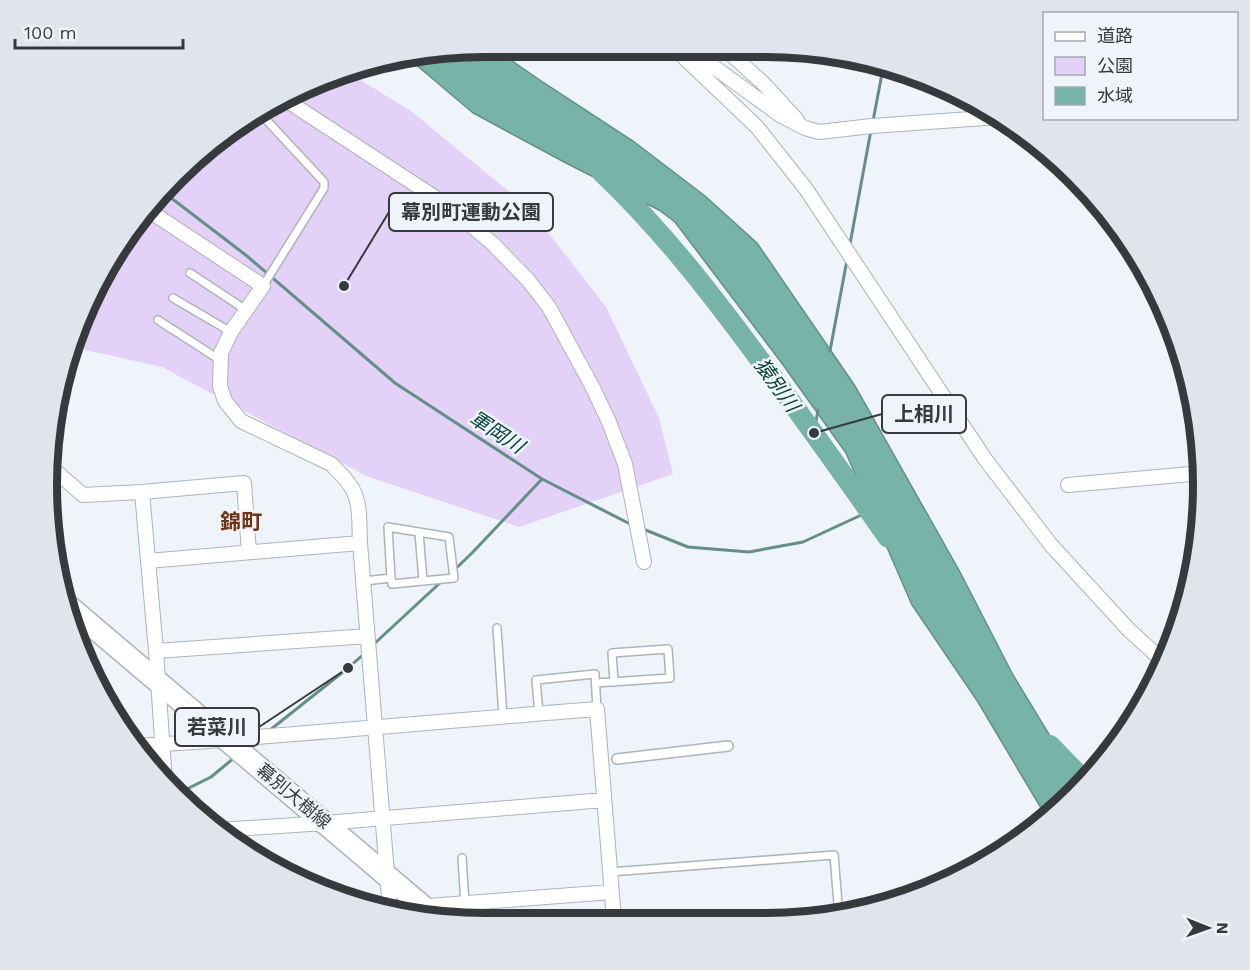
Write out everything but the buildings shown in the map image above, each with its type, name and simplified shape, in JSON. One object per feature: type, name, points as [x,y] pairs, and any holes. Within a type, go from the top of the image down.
[{"type":"main road","name":"幕別大樹線","points":[[77,613],[426,908]]},
{"type":"street","points":[[684,57],[757,127],[806,189],[992,468],[1051,545],[1128,629],[1157,656]]},
{"type":"street","points":[[700,57],[780,115],[805,128],[819,132],[985,118]]},
{"type":"street","points":[[734,57],[763,83],[805,128]]},
{"type":"street","points":[[291,104],[448,206],[492,244],[528,280],[549,307],[593,388],[626,464],[644,562]]},
{"type":"street","points":[[154,214],[262,286],[231,332],[221,353],[220,386],[225,401],[241,421],[331,464],[354,491],[358,507],[390,902]]},
{"type":"street","points":[[57,473],[83,495],[244,483],[249,552]]},
{"type":"street","points":[[1068,485],[1193,474]]},
{"type":"street","points":[[142,492],[164,768]]},
{"type":"street","points":[[148,561],[360,543]]},
{"type":"street","points":[[156,651],[368,636]]},
{"type":"street","points":[[145,745],[597,709],[613,913]]},
{"type":"street","points":[[617,759],[728,746]]},
{"type":"street","points":[[230,829],[604,800]]},
{"type":"street","points":[[440,910],[465,903],[611,892]]},
{"type":"lane","points":[[262,286],[324,188],[324,182],[265,118]]},
{"type":"lane","points":[[190,273],[246,310]]},
{"type":"lane","points":[[173,298],[231,332]]},
{"type":"lane","points":[[158,320],[220,360]]},
{"type":"lane","points":[[388,527],[449,537],[454,578],[392,584],[391,578],[388,527]]},
{"type":"lane","points":[[419,532],[423,581]]},
{"type":"lane","points":[[364,581],[391,578]]},
{"type":"lane","points":[[497,628],[503,716]]},
{"type":"lane","points":[[596,683],[614,682],[670,678],[668,649],[612,653],[614,682]]},
{"type":"lane","points":[[538,714],[536,680],[595,674],[597,709]]},
{"type":"lane","points":[[610,872],[834,855],[838,906]]},
{"type":"lane","points":[[462,858],[465,903]]},
{"type":"green space","points":[[356,77],[411,111],[529,208],[606,307],[659,418],[673,474],[519,527],[366,476],[162,367],[80,349],[101,296],[129,247],[145,224],[182,182],[224,145],[271,114],[296,101]]},
{"type":"water","points":[[506,57],[633,141],[705,196],[757,243],[855,386],[960,572],[1013,675],[1076,779],[1043,810],[978,702],[912,605],[846,453],[781,362],[675,222],[659,210],[473,113],[414,63],[457,58]]},
{"type":"waterway","points":[[873,121],[882,74]]},
{"type":"waterway","points":[[850,244],[871,130]]},
{"type":"waterway","name":"猿別川","points":[[601,172],[645,216],[704,286],[793,404],[888,538]]},
{"type":"waterway","name":"軍岡川","points":[[169,196],[247,256],[395,383],[542,479],[634,526]]},
{"type":"waterway","points":[[830,351],[847,260]]},
{"type":"waterway","points":[[814,433],[818,410]]},
{"type":"waterway","points":[[447,577],[542,479]]},
{"type":"waterway","name":"軍岡川","points":[[643,529],[688,547],[749,552],[803,542],[870,511]]},
{"type":"waterway","points":[[374,644],[442,581]]},
{"type":"waterway","points":[[270,730],[365,653]]},
{"type":"waterway","name":"猿別川","points":[[1050,745],[1079,775]]},
{"type":"waterway","points":[[184,790],[211,777],[234,758]]},
{"type":"place","name":"幕別町運動公園","points":[[344,286]]},
{"type":"place","name":"上相川","points":[[814,433]]},
{"type":"place","name":"若菜川","points":[[348,668]]},
{"type":"district","name":"錦町","points":[[241,521]]}]
